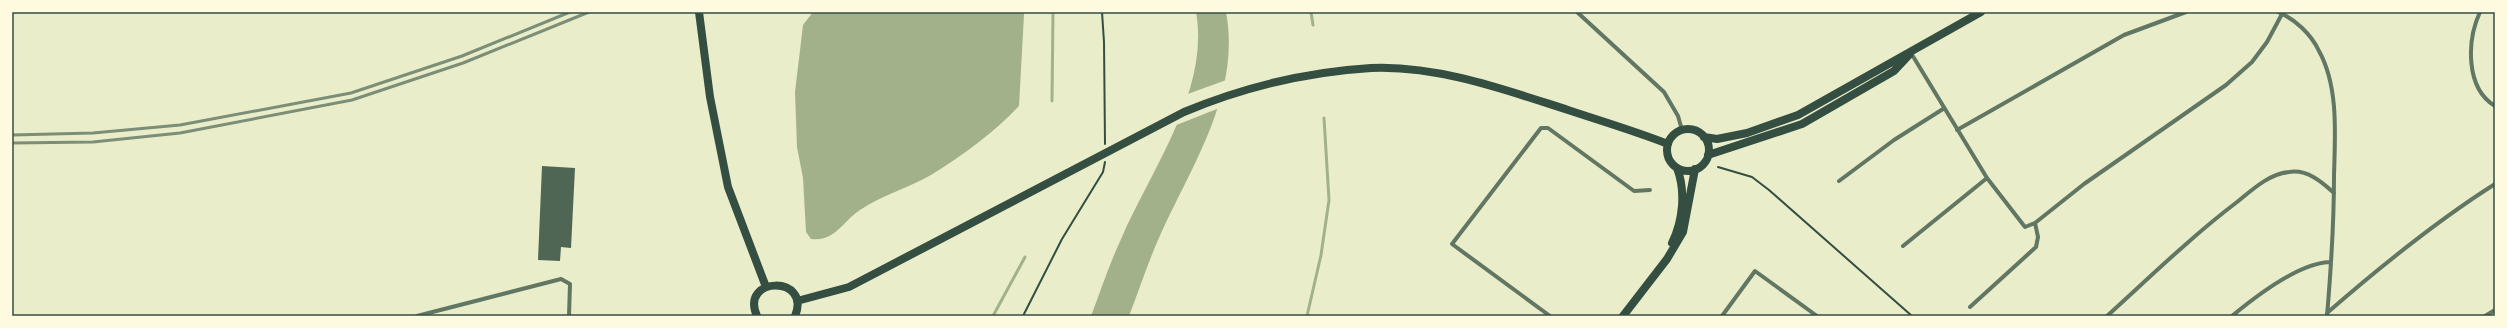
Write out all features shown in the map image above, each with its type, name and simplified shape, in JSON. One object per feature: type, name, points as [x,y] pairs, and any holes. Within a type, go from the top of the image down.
[{"type":"main road","points":[[699,12],[710,97],[728,187],[766,287]]},
{"type":"main road","points":[[1652,277],[1674,238],[1682,210],[1682,185],[1677,168],[1668,158],[1668,144],[1676,133],[1682,130],[1694,130],[1704,136],[1717,139],[1747,133],[1780,123],[1844,90],[1889,62],[1912,53],[1981,12]]},
{"type":"main road","points":[[1708,155],[1802,124],[1894,71],[1912,53]]},
{"type":"main road","points":[[797,301],[849,287],[1101,157],[1184,112],[1226,95],[1286,78],[1372,68],[1418,71],[1501,89],[1668,144]]},
{"type":"main road","points":[[1677,168],[1689,171],[1704,164],[1708,155],[1708,145],[1704,136]]},
{"type":"main road","points":[[1623,316],[1667,259],[1683,232],[1687,221],[1692,178],[1695,169]]},
{"type":"main road","points":[[757,316],[755,300],[766,287],[783,286],[793,294],[797,301],[795,316]]},
{"type":"street","points":[[1577,12],[1664,92],[1678,116],[1682,130]]},
{"type":"street","points":[[1957,130],[2124,35],[2186,12]]},
{"type":"street","points":[[2480,12],[2472,45],[2472,70],[2479,89],[2495,106]]},
{"type":"street","points":[[1912,53],[1943,109],[1986,178],[2025,227],[2035,223],[2084,184],[2226,85],[2252,62],[2267,42],[2280,13],[2306,31],[2320,51],[2327,72],[2335,130],[2334,193],[2327,315]]},
{"type":"street","points":[[1839,181],[1894,140],[1943,109]]},
{"type":"street","points":[[1550,316],[1452,244],[1541,128],[1548,128],[1634,191],[1650,190]]},
{"type":"street","points":[[2107,316],[2204,227],[2270,177],[2290,171],[2310,175],[2322,182],[2334,193]]},
{"type":"street","points":[[1903,246],[1986,178]]},
{"type":"street","points":[[2327,315],[2407,245],[2461,205],[2495,184]]},
{"type":"street","points":[[1970,307],[2036,247],[2038,237],[2035,223]]},
{"type":"street","points":[[2232,316],[2291,276],[2320,262],[2331,262]]},
{"type":"street","points":[[1722,316],[1756,271],[1817,316]]},
{"type":"street","points":[[417,316],[561,279],[570,284],[569,316]]},
{"type":"street","points":[[2485,316],[2495,310]]},
{"type":"path","points":[[1102,12],[1104,42],[1105,147]]},
{"type":"path","points":[[1023,316],[1062,239],[1103,172],[1101,157]]},
{"type":"path","points":[[1718,167],[1752,177],[1912,316]]},
{"type":"shaded area","points":[[813,12],[1024,12],[1019,106],[1010,116],[978,143],[931,175],[868,205],[854,215],[838,230],[819,239],[811,239],[806,232],[803,178],[797,147],[795,92],[803,25]]},
{"type":"shaded area","points":[[1196,12],[1226,12],[1229,41],[1227,70],[1221,98],[1212,125],[1157,242],[1129,316],[1091,316],[1118,247],[1134,211],[1176,128],[1187,99],[1195,70],[1198,41]]},
{"type":"pier","points":[[1229,79],[1222,107],[1174,126],[1185,95]]},
{"type":"building","points":[[542,166],[575,168],[571,248],[561,247],[560,261],[538,260]]},
{"type":"waterway","points":[[1052,101],[1053,12]]},
{"type":"waterway","points":[[1311,12],[1313,25]]},
{"type":"waterway","points":[[1307,316],[1321,255],[1329,200],[1324,118]]},
{"type":"waterway","points":[[993,316],[1025,257]]},
{"type":"railway","points":[[12,135],[93,133],[180,125],[351,93],[462,56],[570,12]]},
{"type":"railway","points":[[12,143],[93,142],[180,133],[352,100],[463,63],[589,12]]}]
